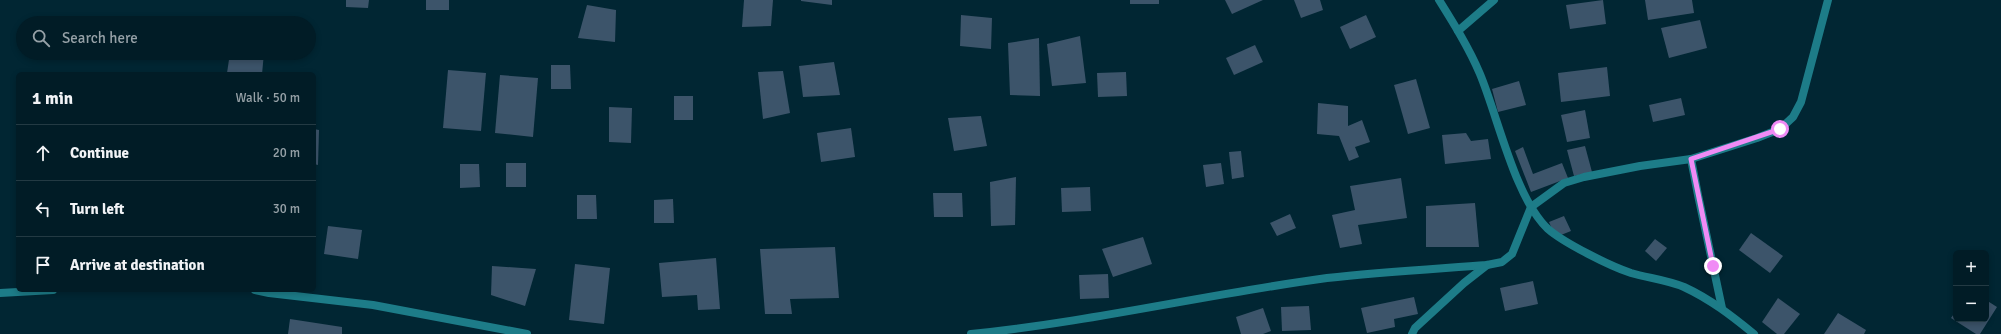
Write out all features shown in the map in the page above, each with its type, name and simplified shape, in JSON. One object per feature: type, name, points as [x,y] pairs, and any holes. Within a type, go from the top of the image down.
[{"type":"street","points":[[1439,0],[1458,31],[1480,74],[1519,183],[1532,208],[1548,229],[1584,251],[1629,272],[1683,287],[1722,308],[1754,334]]},
{"type":"street","points":[[1458,31],[1494,0]]},
{"type":"street","points":[[971,334],[1018,329],[1328,278],[1487,265],[1502,262],[1512,254],[1532,208],[1564,183],[1584,177],[1691,159],[1780,129],[1793,117],[1800,102],[1828,0]]},
{"type":"street","points":[[1691,159],[1722,308]]},
{"type":"street","points":[[1412,334],[1415,328],[1464,283],[1487,265]]},
{"type":"street","points":[[0,293],[18,292]]},
{"type":"street","points":[[264,292],[373,305],[527,334]]},
{"type":"building","points":[[346,0],[369,0],[368,8],[346,7]]},
{"type":"building","points":[[426,0],[449,0],[449,10],[426,10]]},
{"type":"building","points":[[744,0],[773,0],[771,26],[742,27]]},
{"type":"building","points":[[832,0],[832,5],[801,1]]},
{"type":"building","points":[[1130,0],[1159,0],[1159,4],[1130,4]]},
{"type":"building","points":[[1225,0],[1263,0],[1232,14]]},
{"type":"building","points":[[1294,0],[1320,0],[1323,10],[1301,18]]},
{"type":"building","points":[[1603,0],[1606,24],[1570,29],[1566,5]]},
{"type":"building","points":[[1645,0],[1692,0],[1694,13],[1648,20]]},
{"type":"building","points":[[587,5],[616,10],[615,42],[578,38]]},
{"type":"building","points":[[961,15],[992,18],[991,49],[960,46]]},
{"type":"building","points":[[1366,15],[1376,37],[1350,49],[1340,27]]},
{"type":"building","points":[[1700,20],[1707,48],[1669,58],[1661,28]]},
{"type":"building","points":[[1080,36],[1086,83],[1052,86],[1047,44]]},
{"type":"building","points":[[1039,38],[1040,96],[1010,95],[1008,43]]},
{"type":"building","points":[[1255,45],[1263,62],[1234,75],[1226,58]]},
{"type":"building","points":[[229,60],[263,60],[262,72],[227,72]]},
{"type":"building","points":[[834,62],[840,95],[803,97],[799,66]]},
{"type":"building","points":[[551,65],[570,65],[571,89],[551,89]]},
{"type":"building","points":[[1607,67],[1610,96],[1561,102],[1558,73]]},
{"type":"building","points":[[448,70],[486,73],[481,131],[443,128]]},
{"type":"building","points":[[783,71],[790,113],[763,119],[758,72]]},
{"type":"building","points":[[1126,72],[1127,96],[1098,97],[1097,73]]},
{"type":"building","points":[[500,75],[538,78],[533,137],[495,133]]},
{"type":"building","points":[[1416,79],[1430,128],[1408,134],[1394,85]]},
{"type":"building","points":[[1519,81],[1526,105],[1498,112],[1492,89]]},
{"type":"building","points":[[674,96],[693,96],[693,120],[674,120]]},
{"type":"building","points":[[1681,98],[1685,115],[1653,122],[1649,105]]},
{"type":"building","points":[[1318,103],[1348,106],[1348,126],[1362,120],[1370,142],[1355,147],[1359,157],[1349,161],[1339,136],[1317,134]]},
{"type":"building","points":[[609,107],[632,108],[631,143],[609,142]]},
{"type":"building","points":[[1585,110],[1590,138],[1567,142],[1561,115]]},
{"type":"building","points":[[981,116],[987,146],[954,151],[948,118]]},
{"type":"building","points":[[851,128],[855,157],[821,162],[817,133]]},
{"type":"building","points":[[316,129],[319,130],[318,165],[316,164]]},
{"type":"building","points":[[1466,133],[1471,141],[1488,139],[1491,159],[1445,164],[1442,135]]},
{"type":"building","points":[[1585,146],[1592,172],[1574,176],[1567,150]]},
{"type":"building","points":[[1523,147],[1533,174],[1562,163],[1568,178],[1531,192],[1515,151]]},
{"type":"building","points":[[1241,151],[1244,177],[1232,179],[1229,152]]},
{"type":"building","points":[[506,163],[526,163],[526,187],[506,187]]},
{"type":"building","points":[[1221,163],[1224,184],[1206,187],[1203,165]]},
{"type":"building","points":[[460,164],[479,164],[480,187],[460,188]]},
{"type":"building","points":[[1016,177],[1015,225],[991,226],[990,182]]},
{"type":"building","points":[[1401,178],[1407,218],[1358,225],[1362,244],[1340,248],[1332,215],[1355,210],[1350,186]]},
{"type":"building","points":[[1090,187],[1091,211],[1062,212],[1061,188]]},
{"type":"building","points":[[933,193],[962,193],[963,217],[934,217]]},
{"type":"building","points":[[577,195],[596,195],[597,219],[577,219]]},
{"type":"building","points":[[673,199],[674,223],[654,223],[654,200]]},
{"type":"building","points":[[1475,203],[1479,247],[1426,247],[1426,206]]},
{"type":"building","points":[[1290,214],[1296,228],[1277,236],[1270,223]]},
{"type":"building","points":[[1564,216],[1571,231],[1561,235],[1552,229],[1549,222]]},
{"type":"building","points":[[328,226],[362,230],[358,259],[324,254]]},
{"type":"building","points":[[1751,233],[1783,256],[1770,273],[1739,250]]},
{"type":"building","points":[[1143,237],[1152,264],[1113,277],[1102,249]]},
{"type":"building","points":[[1655,239],[1667,248],[1656,261],[1645,251]]},
{"type":"building","points":[[835,247],[839,298],[790,299],[792,314],[765,314],[760,249]]},
{"type":"building","points":[[716,258],[720,309],[698,310],[697,295],[662,297],[659,263]]},
{"type":"building","points":[[575,264],[610,268],[604,324],[569,320]]},
{"type":"building","points":[[492,266],[536,269],[525,306],[491,295]]},
{"type":"building","points":[[1108,274],[1109,298],[1080,299],[1079,275]]},
{"type":"building","points":[[1533,281],[1538,304],[1505,311],[1500,288]]},
{"type":"building","points":[[1414,297],[1418,314],[1394,319],[1395,327],[1367,333],[1361,308]]},
{"type":"building","points":[[1778,298],[1800,314],[1784,334],[1777,334],[1762,322]]},
{"type":"building","points":[[1989,302],[1997,307],[1989,320]]},
{"type":"building","points":[[1309,306],[1311,330],[1282,331],[1281,307]]},
{"type":"building","points":[[1263,308],[1271,331],[1263,334],[1241,334],[1236,317]]},
{"type":"building","points":[[1838,313],[1866,330],[1864,334],[1824,334]]},
{"type":"building","points":[[290,319],[342,327],[342,334],[288,334]]},
{"type":"building","points":[[1957,322],[1988,322],[1980,334],[1976,334]]},
{"type":"route","points":[[1713,266],[1691,159],[1780,129]]}]
